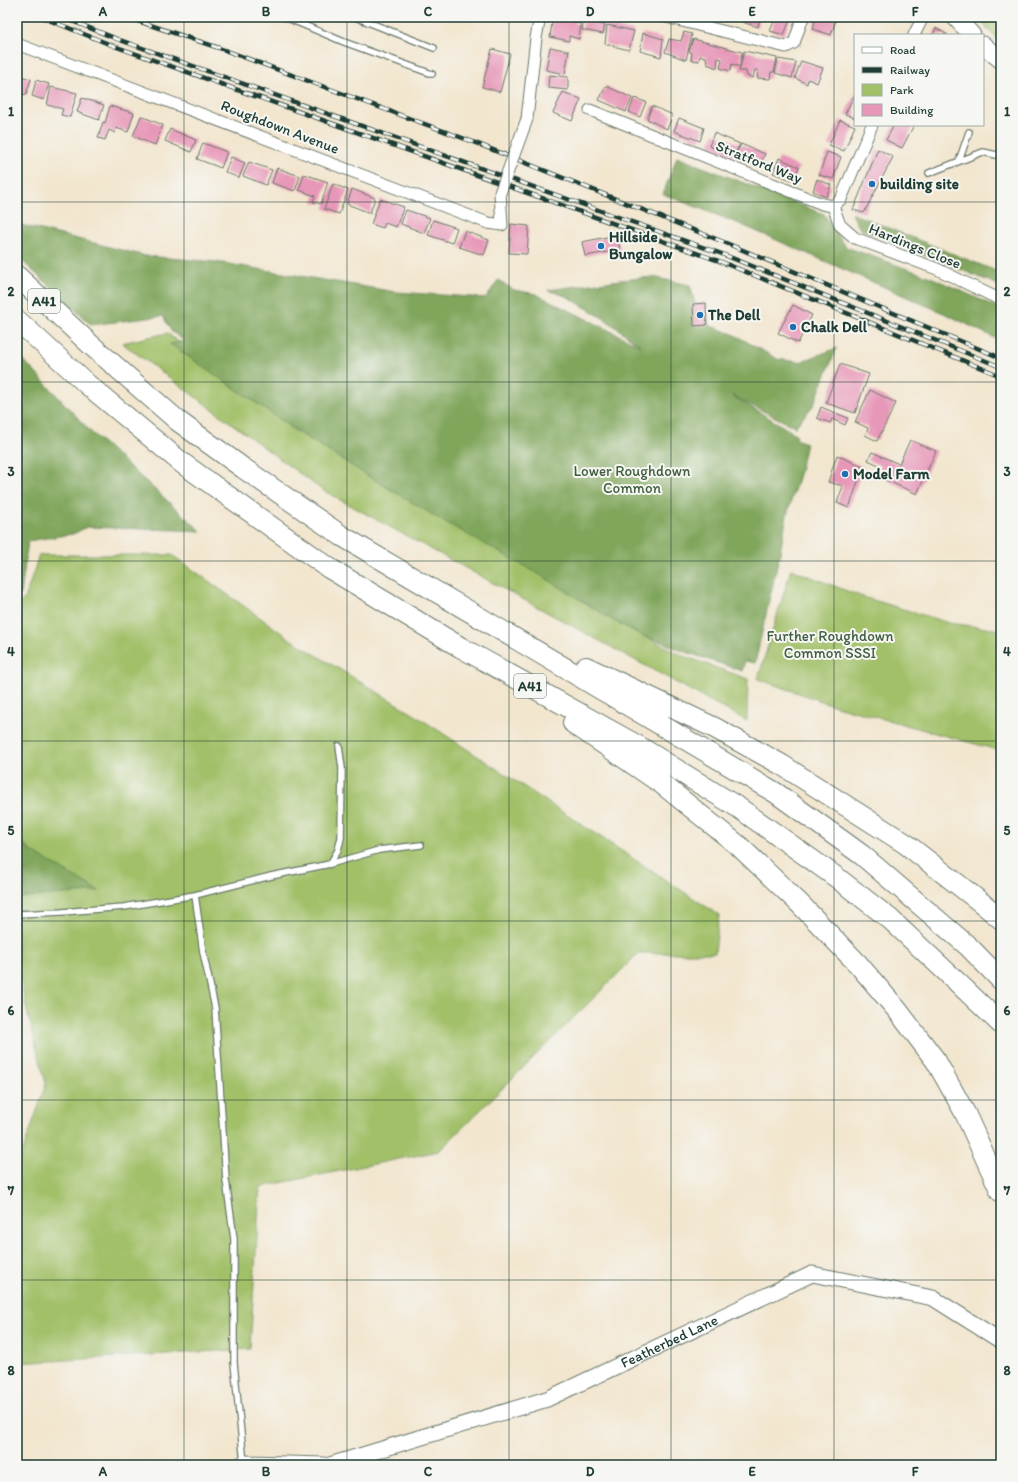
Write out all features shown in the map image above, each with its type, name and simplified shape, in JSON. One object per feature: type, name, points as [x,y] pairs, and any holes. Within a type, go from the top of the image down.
[{"type":"highway","name":"A41","points":[[17,276],[91,345],[178,421],[243,468],[342,536],[776,793],[862,855],[969,947],[1001,980]]},
{"type":"highway","name":"A41","points":[[17,320],[88,385],[182,463],[255,517],[330,568],[460,647],[640,747],[739,808],[836,877],[890,919],[1001,1024]]},
{"type":"highway","points":[[532,649],[573,661],[715,728],[782,765],[906,844],[1001,919]]},
{"type":"highway","points":[[519,680],[557,712],[662,784],[739,846],[800,904],[858,964],[898,1011],[936,1061],[965,1113],[1001,1192]]},
{"type":"main road","points":[[955,17],[971,34]]},
{"type":"main road","points":[[984,46],[1001,60]]},
{"type":"street","name":"Roughdown Avenue","points":[[17,44],[488,223],[502,225],[500,193],[527,118],[536,38],[540,17]]},
{"type":"street","points":[[666,17],[786,47],[794,43],[803,17]]},
{"type":"street","points":[[914,34],[923,17]]},
{"type":"street","name":"Stratford Way","points":[[590,110],[822,204],[833,206]]},
{"type":"street","points":[[833,206],[841,199],[872,126]]},
{"type":"street","name":"Hardings Close","points":[[833,206],[840,225],[855,238],[937,269],[1001,300]]},
{"type":"street","name":"Featherbed Lane","points":[[330,1465],[546,1399],[812,1274],[933,1298],[1001,1341]]},
{"type":"street","points":[[242,1464],[324,1465]]},
{"type":"lane","points":[[284,17],[344,42],[432,74]]},
{"type":"lane","points":[[355,17],[434,48]]},
{"type":"lane","points":[[959,161],[968,132]]},
{"type":"lane","points":[[929,173],[983,152],[1001,156]]},
{"type":"lane","points":[[330,864],[338,850],[341,838],[342,768],[339,746]]},
{"type":"lane","points":[[17,914],[62,912],[124,906],[195,895],[271,876],[330,864],[378,850],[421,845]]},
{"type":"lane","points":[[195,895],[203,952],[215,1008],[226,1180],[234,1239],[234,1364],[242,1464]]},
{"type":"green space","points":[[977,17],[1001,17],[1001,44],[1000,43]]},
{"type":"green space","points":[[677,157],[824,214],[846,247],[933,278],[1001,309],[1001,341],[948,315],[742,225],[663,194]]},
{"type":"green space","points":[[851,213],[1001,273],[1001,286],[860,229]]},
{"type":"green space","name":"Lower Roughdown Common","points":[[17,224],[146,256],[217,262],[396,292],[486,298],[498,280],[514,290],[536,294],[641,346],[606,320],[568,297],[548,290],[653,277],[690,285],[700,322],[733,334],[777,359],[800,362],[837,348],[813,406],[795,427],[733,396],[797,435],[796,439],[806,443],[800,471],[787,515],[755,663],[745,661],[742,671],[645,637],[614,621],[544,577],[438,518],[297,431],[170,344],[184,341],[171,331],[163,316],[91,325],[17,256]]},
{"type":"green space","points":[[167,333],[295,431],[467,526],[619,622],[681,655],[748,679],[747,721],[322,490],[122,343]]},
{"type":"green space","points":[[17,353],[92,433],[201,531],[87,527],[73,534],[28,541],[21,594],[17,596]]},
{"type":"green space","points":[[39,555],[172,555],[293,641],[415,715],[719,915],[715,953],[639,953],[439,1151],[260,1187],[250,1349],[17,1363],[17,1168],[46,1084],[27,1012],[17,961],[17,606],[25,598]]},
{"type":"green space","name":"Further Roughdown Common SSSI","points":[[791,569],[860,596],[949,623],[1001,630],[1001,751],[836,706],[758,679]]},
{"type":"green space","points":[[17,836],[29,850],[99,891],[17,898]]},
{"type":"building","points":[[553,17],[574,17],[574,23],[581,24],[579,39],[569,36],[569,41],[550,37]]},
{"type":"building","points":[[744,17],[760,17],[758,27],[742,22]]},
{"type":"building","points":[[776,17],[791,17],[784,35],[770,31]]},
{"type":"building","points":[[816,17],[837,17],[831,35],[813,29]]},
{"type":"building","points":[[584,21],[605,25],[603,34],[582,30]]},
{"type":"building","points":[[607,25],[634,31],[629,50],[605,44]]},
{"type":"building","points":[[936,28],[946,34],[933,34]]},
{"type":"building","points":[[684,32],[692,34],[686,60],[665,52],[669,39],[681,41]]},
{"type":"building","points":[[643,33],[663,39],[661,57],[640,51]]},
{"type":"building","points":[[693,39],[742,52],[740,67],[732,64],[730,71],[720,68],[722,59],[718,58],[717,68],[707,64],[706,57],[700,56],[699,61],[691,60],[692,53],[689,51]]},
{"type":"building","points":[[550,47],[569,51],[565,74],[546,70]]},
{"type":"building","points":[[492,49],[510,54],[500,92],[482,87]]},
{"type":"building","points":[[744,51],[777,58],[774,72],[771,72],[770,79],[757,78],[758,70],[755,70],[753,78],[747,76],[746,71],[739,71]]},
{"type":"building","points":[[778,59],[796,62],[792,78],[775,73]]},
{"type":"building","points":[[801,61],[823,68],[817,83],[808,79],[807,84],[795,78]]},
{"type":"building","points":[[17,75],[31,79],[26,95],[17,92]]},
{"type":"building","points":[[549,75],[568,77],[568,90],[548,88]]},
{"type":"building","points":[[36,80],[49,84],[44,100],[32,96]]},
{"type":"building","points":[[606,86],[632,98],[626,112],[599,100]]},
{"type":"building","points":[[51,87],[77,93],[70,117],[61,115],[63,109],[47,105]]},
{"type":"building","points":[[563,92],[581,99],[572,121],[553,113]]},
{"type":"building","points":[[854,96],[854,118],[845,114]]},
{"type":"building","points":[[82,98],[104,105],[99,120],[77,112]]},
{"type":"building","points":[[634,98],[646,102],[640,117],[629,112]]},
{"type":"building","points":[[110,106],[134,113],[128,132],[116,128],[115,133],[109,130],[105,140],[98,138],[103,122],[105,123]]},
{"type":"building","points":[[652,106],[673,115],[667,129],[647,119]]},
{"type":"building","points":[[141,116],[163,125],[155,145],[133,136]]},
{"type":"building","points":[[679,118],[704,128],[700,141],[674,131]]},
{"type":"building","points":[[840,120],[855,126],[844,151],[829,145]]},
{"type":"building","points":[[893,126],[913,126],[902,148],[886,140]]},
{"type":"building","points":[[170,129],[196,140],[191,152],[165,141]]},
{"type":"building","points":[[714,133],[740,144],[734,156],[709,146]]},
{"type":"building","points":[[203,143],[227,152],[221,168],[197,159]]},
{"type":"building","points":[[741,144],[765,154],[759,167],[735,156]]},
{"type":"building","name":"building site","points":[[878,149],[893,157],[864,213],[853,210]]},
{"type":"building","points":[[827,152],[841,157],[833,179],[819,175]]},
{"type":"building","points":[[231,157],[245,163],[239,178],[225,172]]},
{"type":"building","points":[[779,158],[799,167],[794,181],[773,173]]},
{"type":"building","points":[[249,162],[272,170],[266,185],[243,176]]},
{"type":"building","points":[[277,168],[300,176],[295,191],[272,183]]},
{"type":"building","points":[[304,174],[328,182],[321,204],[313,202],[315,196],[299,190]]},
{"type":"building","points":[[817,179],[831,185],[826,197],[813,191]]},
{"type":"building","points":[[333,184],[348,190],[339,214],[324,209]]},
{"type":"building","points":[[352,189],[375,198],[370,213],[347,204]]},
{"type":"building","points":[[380,199],[404,207],[396,227],[385,223],[383,228],[371,224]]},
{"type":"building","points":[[406,210],[430,218],[424,233],[401,224]]},
{"type":"building","points":[[433,220],[457,228],[452,243],[428,235]]},
{"type":"building","points":[[511,224],[529,226],[527,254],[509,253]]},
{"type":"building","points":[[465,231],[489,240],[484,255],[459,247]]},
{"type":"building","name":"Hillside Bungalow","points":[[617,235],[620,250],[585,256],[582,242]]},
{"type":"building","name":"The Dell","points":[[706,303],[707,325],[694,326],[693,304]]},
{"type":"building","name":"Chalk Dell","points":[[793,305],[812,315],[798,343],[778,333]]},
{"type":"building","points":[[840,364],[869,374],[855,413],[826,403]]},
{"type":"building","points":[[870,390],[896,403],[877,441],[865,435],[868,428],[855,422]]},
{"type":"building","points":[[821,407],[848,418],[845,425],[832,419],[830,423],[817,418]]},
{"type":"building","points":[[910,440],[936,451],[917,494],[877,476],[881,466],[868,460],[872,452],[899,464]]},
{"type":"building","name":"Model Farm","points":[[837,455],[863,467],[849,508],[837,503],[843,486],[828,482]]},
{"type":"railway","points":[[41,17],[114,46],[719,261],[1001,376]]},
{"type":"railway","points":[[62,17],[117,39],[722,254],[1001,367]]},
{"type":"railway","points":[[126,17],[219,48],[468,140],[726,243],[1001,358]]},
{"type":"place","name":"building site","points":[[872,184]]},
{"type":"place","name":"Hillside Bungalow","points":[[601,246]]},
{"type":"place","name":"The Dell","points":[[700,315]]},
{"type":"place","name":"Chalk Dell","points":[[793,327]]},
{"type":"place","name":"Model Farm","points":[[845,474]]}]
